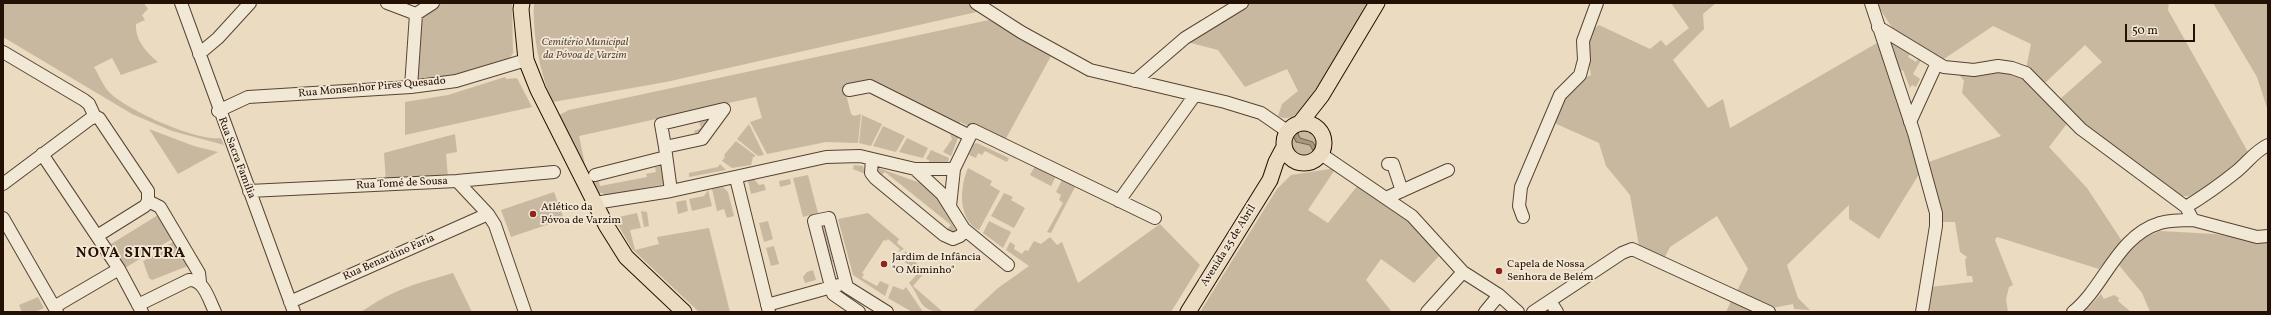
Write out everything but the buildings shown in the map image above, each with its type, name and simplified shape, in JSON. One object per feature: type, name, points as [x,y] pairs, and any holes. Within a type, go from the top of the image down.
[{"type":"main road","points":[[522,3],[521,9],[526,60],[538,90],[595,203],[626,256],[684,312]]},
{"type":"main road","points":[[1322,95],[1321,131],[1325,142],[1321,154],[1312,161],[1300,163],[1290,157],[1284,147],[1287,131],[1300,122],[1322,95],[1377,3]]},
{"type":"main road","points":[[1300,122],[1312,124],[1321,131]]},
{"type":"main road","name":"Avenida 25 de Abril","points":[[1188,312],[1270,180],[1276,162],[1284,147]]},
{"type":"main road","name":"Avenida 25 de Abril","points":[[1270,180],[1284,169],[1300,163]]},
{"type":"street","name":"Rua Sacra Família","points":[[181,3],[200,54],[218,111],[228,134],[292,307]]},
{"type":"street","points":[[200,54],[218,38],[250,3]]},
{"type":"street","points":[[387,3],[416,14]]},
{"type":"street","points":[[416,14],[433,3]]},
{"type":"street","points":[[976,3],[1021,32],[1090,70],[1195,95],[1261,113],[1287,131]]},
{"type":"street","points":[[1135,81],[1185,38],[1242,3]]},
{"type":"street","points":[[1523,217],[1519,206],[1521,187],[1560,95],[1580,75],[1584,60],[1583,41],[1597,3]]},
{"type":"street","points":[[1871,3],[1910,122],[1934,204],[1936,219],[1922,312]]},
{"type":"street","points":[[411,87],[416,14]]},
{"type":"street","points":[[1878,27],[1944,67],[1959,70],[1974,70],[1998,66],[2012,68],[2026,73],[2081,130],[2186,207],[2194,220]]},
{"type":"street","points":[[3,52],[89,104],[95,117],[102,121],[148,191],[148,201],[146,206],[97,236]]},
{"type":"street","name":"Rua Monsenhor Pires Quesado","points":[[218,111],[248,97],[411,87],[456,81],[526,60]]},
{"type":"street","points":[[1910,122],[1937,63]]},
{"type":"street","points":[[849,90],[870,86],[970,136]]},
{"type":"street","points":[[1119,201],[1195,95]]},
{"type":"street","points":[[595,175],[665,152],[702,139],[724,109],[661,124],[665,152],[671,191]]},
{"type":"street","points":[[3,184],[42,154],[95,117]]},
{"type":"street","points":[[950,206],[954,169],[972,130],[1155,218]]},
{"type":"street","points":[[2186,207],[2239,170],[2259,150],[2268,145]]},
{"type":"street","points":[[42,154],[119,269],[140,309],[189,280],[200,282]]},
{"type":"street","points":[[1321,154],[1412,216],[1463,272],[1499,295],[1518,312]]},
{"type":"street","points":[[595,203],[671,191],[736,178],[826,157],[860,156],[915,169],[954,169]]},
{"type":"street","points":[[872,159],[871,173],[875,178],[944,235],[953,239],[960,236],[965,230]]},
{"type":"street","points":[[1388,164],[1393,164],[1402,191]]},
{"type":"street","points":[[915,169],[930,181],[950,206],[965,230],[1008,265]]},
{"type":"street","points":[[1386,198],[1448,170]]},
{"type":"street","name":"Rua Tomé de Sousa","points":[[249,191],[457,181],[554,172]]},
{"type":"street","points":[[736,178],[768,308],[846,283]]},
{"type":"street","points":[[457,181],[488,214],[495,225],[525,312]]},
{"type":"street","points":[[148,201],[160,207],[199,273],[200,282],[215,312]]},
{"type":"street","name":"Rua Benardino Faria","points":[[292,307],[488,214]]},
{"type":"street","points":[[3,218],[56,309],[119,269]]},
{"type":"street","points":[[859,312],[833,294],[814,221],[829,218],[847,287],[887,312]]},
{"type":"street","points":[[2073,312],[2092,293],[2117,256],[2142,232],[2161,223],[2194,220],[2257,237],[2268,236]]},
{"type":"street","points":[[1533,312],[1622,253],[1632,249],[1769,312]]},
{"type":"street","points":[[1427,312],[1463,272]]},
{"type":"street","points":[[1485,312],[1499,295]]},
{"type":"street","points":[[1550,301],[1557,312]]},
{"type":"green space","points":[[3,3],[144,3],[148,9],[142,15],[145,20],[136,24],[137,35],[149,54],[158,62],[121,75],[112,58],[94,67],[103,84],[110,93],[131,108],[180,130],[210,138],[221,138],[224,145],[172,131],[132,114],[3,37]]},
{"type":"green space","points":[[442,3],[512,3],[513,53],[510,58],[447,79],[417,83],[421,21],[423,16]]},
{"type":"green space","name":"Cemitério Municipal da Póvoa de Varzim","points":[[534,3],[969,3],[981,11],[666,82],[553,102],[544,79],[538,54],[534,27]]},
{"type":"green space","points":[[1249,3],[1370,3],[1305,106],[1290,118],[1282,118],[1278,116],[1282,104],[1298,91],[1287,69],[1245,87],[1218,50],[1187,42]]},
{"type":"green space","points":[[1671,3],[1716,3],[1703,14],[1704,29],[1673,60],[1708,108],[1723,99],[1730,128],[1877,43],[1881,46],[1921,171],[1879,239],[1849,219],[1849,205],[1787,265],[1798,298],[1810,310],[1794,309],[1793,304],[1773,308],[1736,293],[1748,269],[1717,216],[1670,247],[1664,259],[1639,246],[1630,195],[1606,166],[1599,143],[1552,122],[1572,88],[1584,78],[1591,75],[1587,52],[1588,33],[1599,25],[1650,49],[1661,40],[1666,46],[1689,28]]},
{"type":"green space","points":[[1876,3],[2169,3],[2168,10],[2248,152],[2220,177],[2203,189],[2189,196],[2177,194],[2072,115],[2059,100],[2102,62],[2085,45],[2045,83],[2026,69],[2031,44],[1993,26],[1941,61],[1893,29]]},
{"type":"green space","points":[[2213,3],[2268,3],[2268,111],[2257,77]]},
{"type":"green space","points":[[989,20],[1051,56],[1004,142],[960,122],[957,127],[870,82],[846,94],[851,114],[854,116],[861,114],[858,143],[826,142],[767,154],[750,122],[762,118],[756,97],[579,136],[586,169],[559,115],[569,110]]},
{"type":"green space","points":[[1890,42],[1910,54],[1908,57],[1916,62],[1918,59],[1921,60],[1913,74],[1920,79],[1916,87],[1912,85],[1910,88],[1903,70],[1899,72]]},
{"type":"green space","points":[[2017,72],[2069,121],[2049,147],[2087,188],[2122,241],[2099,269],[1997,237],[1995,240],[2013,285],[2009,287],[2006,299],[2008,312],[1934,312],[1928,309],[1930,287],[1973,282],[1972,276],[1967,276],[1965,260],[1967,257],[1960,252],[1955,222],[1938,222],[1926,163],[2001,136],[1962,93],[1964,81],[1958,73]]},
{"type":"green space","points":[[505,77],[506,79],[517,78],[532,107],[405,135],[405,102],[448,95]]},
{"type":"green space","points":[[862,115],[882,124],[871,146],[859,143]]},
{"type":"green space","points":[[708,119],[710,120],[697,139],[694,131],[701,128],[699,122]]},
{"type":"green space","points":[[749,124],[764,155],[758,156],[737,139]]},
{"type":"green space","points":[[883,126],[905,136],[896,152],[873,146]]},
{"type":"green space","points":[[1304,128],[1312,130],[1318,138],[1317,150],[1313,142],[1299,137],[1297,131]]},
{"type":"green space","points":[[149,129],[194,146],[218,152],[178,174]]},
{"type":"green space","points":[[455,134],[457,152],[446,154],[448,177],[386,182],[384,153]]},
{"type":"green space","points":[[950,134],[958,138],[951,156],[943,152],[952,139]]},
{"type":"green space","points":[[1293,135],[1298,143],[1310,145],[1313,153],[1302,156],[1296,152],[1291,145]]},
{"type":"green space","points":[[907,138],[928,148],[923,158],[899,152]]},
{"type":"green space","points":[[736,141],[756,156],[753,157],[751,165],[732,168],[722,161],[725,157],[724,155]]},
{"type":"green space","points":[[976,143],[1009,158],[1007,162],[985,151],[982,155],[978,153],[976,158],[969,155],[973,145]]},
{"type":"green space","points":[[931,150],[949,158],[948,162],[929,166],[929,160],[926,159]]},
{"type":"green space","points":[[720,164],[726,170],[689,177],[689,173],[718,167]]},
{"type":"green space","points":[[854,165],[863,166],[865,174],[853,169]]},
{"type":"green space","points":[[661,166],[665,184],[604,196],[603,193],[599,193],[592,180],[598,179],[600,186],[647,177],[646,174],[656,172],[655,167]]},
{"type":"green space","points":[[1035,166],[1056,176],[1051,186],[1030,175]]},
{"type":"green space","points":[[876,167],[923,184],[934,193],[957,232],[953,234],[947,229],[951,225],[885,172],[880,176],[874,169]]},
{"type":"green space","points":[[968,168],[992,181],[990,185],[1000,191],[979,230],[972,225],[967,218],[962,202],[963,184]]},
{"type":"green space","points":[[1336,168],[1308,210],[1328,223],[1358,185],[1411,219],[1439,256],[1414,283],[1381,259],[1366,280],[1392,312],[1200,312],[1277,189],[1291,175]]},
{"type":"green space","points":[[808,175],[818,213],[803,217],[793,178]]},
{"type":"green space","points":[[754,179],[759,185],[764,184],[766,190],[751,194],[748,181]]},
{"type":"green space","points":[[790,179],[791,184],[780,187],[779,181]]},
{"type":"green space","points":[[1062,180],[1075,187],[1051,233],[1047,232],[1063,203],[1059,200],[1061,195],[1056,192]]},
{"type":"green space","points":[[723,187],[728,192],[734,216],[727,218],[724,209],[717,211],[712,189]]},
{"type":"green space","points":[[708,190],[712,206],[692,211],[689,199],[704,196]]},
{"type":"green space","name":"Atlético da Póvoa de Varzim","points":[[554,192],[564,219],[511,237],[501,210]]},
{"type":"green space","points":[[1004,193],[1013,197],[1011,200],[1025,208],[1014,228],[991,216]]},
{"type":"green space","points":[[686,200],[688,211],[678,214],[676,202]]},
{"type":"green space","points":[[641,211],[647,212],[649,226],[644,227]]},
{"type":"green space","points":[[637,213],[641,228],[630,230],[635,250],[659,244],[657,237],[709,228],[730,312],[699,312],[632,249],[614,218]]},
{"type":"green space","points":[[868,213],[899,239],[897,243],[904,249],[898,252],[900,249],[888,239],[886,241],[884,240],[862,273],[864,274],[862,278],[877,286],[880,281],[889,285],[885,296],[853,275],[838,219]]},
{"type":"green space","points":[[158,215],[172,239],[125,268],[111,244]]},
{"type":"green space","points":[[768,221],[773,239],[764,242],[759,223]]},
{"type":"green space","points":[[989,221],[1011,232],[1003,248],[983,233]]},
{"type":"green space","points":[[823,224],[833,262],[831,263],[820,225]]},
{"type":"green space","points":[[1160,224],[1200,265],[1171,312],[972,312],[998,288],[1029,266],[1006,250],[1010,242],[1015,245],[1014,249],[1022,254],[1025,250],[1028,251],[1034,241],[1041,244],[1050,237],[1057,245],[1062,242],[1078,283]]},
{"type":"green space","points":[[2160,231],[2215,234],[2268,242],[2268,312],[2150,312],[2142,293],[2118,264],[2141,239]]},
{"type":"green space","name":"NOVA SINTRA","points":[[173,242],[188,266],[152,280],[149,278],[143,261],[163,251],[162,248]]},
{"type":"green space","points":[[774,246],[779,264],[771,266],[766,248]]},
{"type":"green space","points":[[906,251],[909,257],[926,271],[913,286],[943,312],[929,310],[925,307],[909,283],[918,273],[899,257]]},
{"type":"green space","points":[[813,270],[816,280],[805,283],[803,277],[807,272]]},
{"type":"green space","points":[[453,273],[472,312],[361,312],[395,292]]},
{"type":"green space","points":[[893,286],[903,290],[906,287],[923,312],[912,312],[888,298]]},
{"type":"green space","points":[[2101,294],[2104,299],[2114,295],[2119,298],[2118,301],[2131,312],[2084,312]]},
{"type":"green space","points":[[38,297],[44,308],[37,311],[22,312],[19,305]]},
{"type":"green space","points":[[1731,301],[1755,312],[1726,312]]},
{"type":"shaded area","points":[[1297,131],[1300,138],[1313,142],[1317,150],[1314,153],[1310,145],[1296,142],[1293,135]]},
{"type":"place","name":"Atlético da Póvoa de Varzim","points":[[533,214]]},
{"type":"place","name":"Jardim de Infância \"O Miminho\"","points":[[884,264]]},
{"type":"place","name":"Capela de Nossa Senhora de Belém","points":[[1499,271]]},
{"type":"district","name":"NOVA SINTRA","points":[[131,254]]}]
